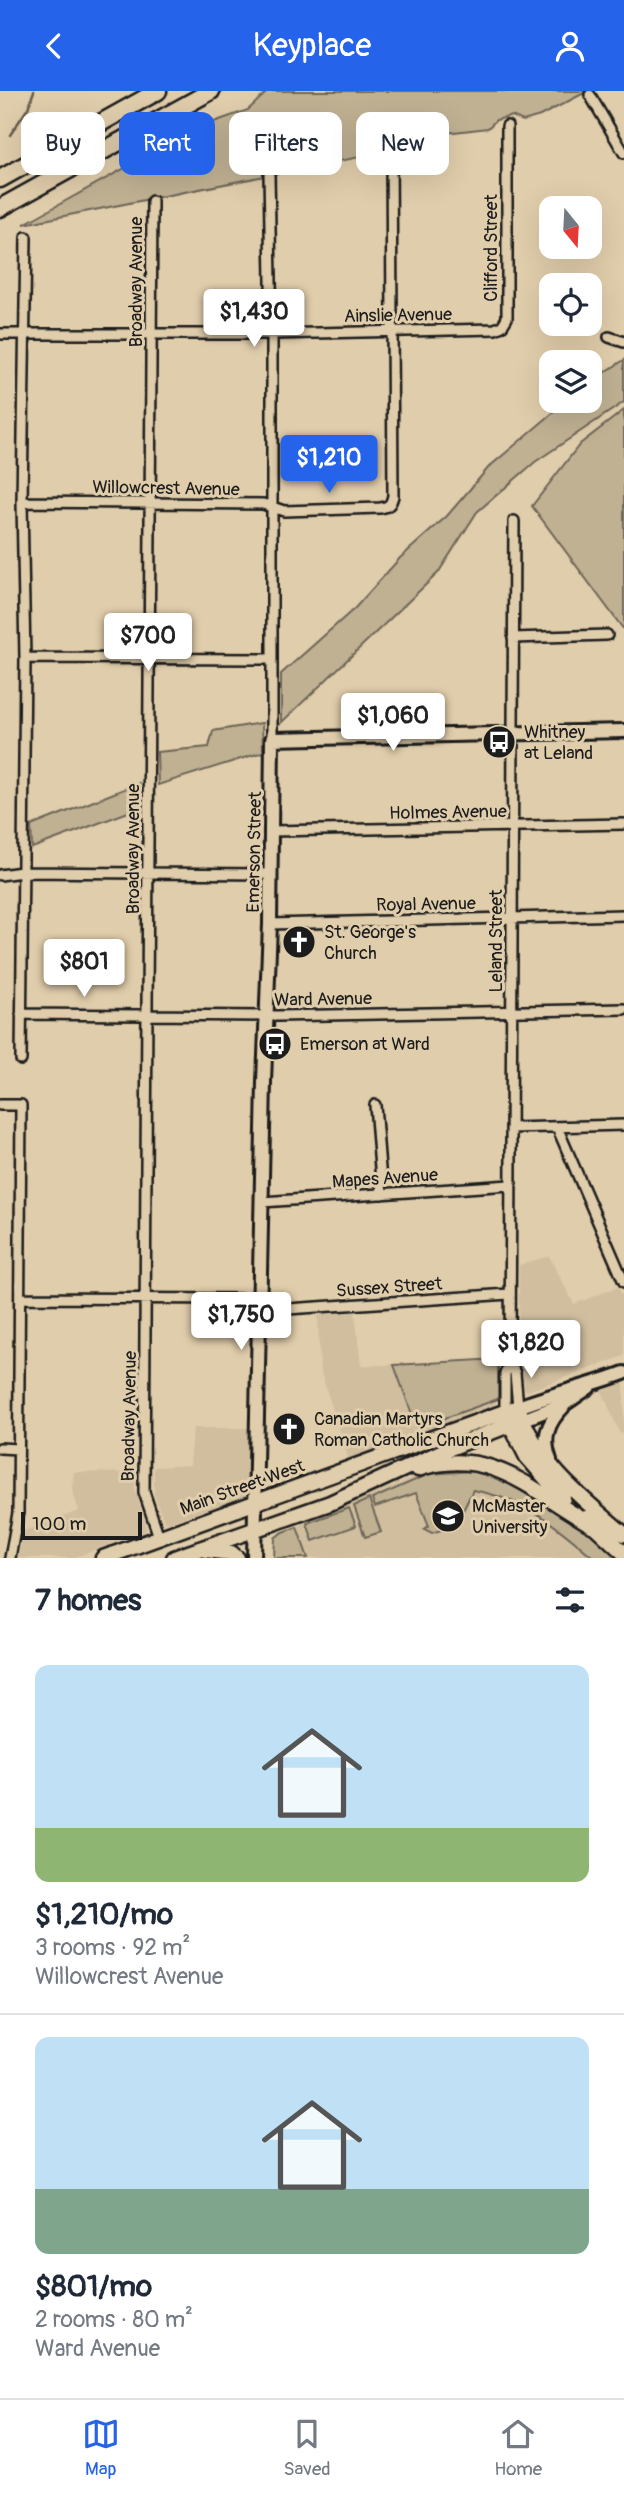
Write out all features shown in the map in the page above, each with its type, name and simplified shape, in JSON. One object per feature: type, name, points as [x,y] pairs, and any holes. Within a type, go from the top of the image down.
[{"type":"highway","points":[[0,179],[158,91]]},
{"type":"highway","points":[[0,208],[211,91]]},
{"type":"main road","name":"Main Street West","points":[[103,1558],[255,1503],[513,1416]]},
{"type":"main road","name":"Main Street West","points":[[174,1558],[343,1497],[513,1416]]},
{"type":"main road","points":[[513,1416],[556,1472],[578,1495],[624,1534]]},
{"type":"main road","points":[[513,1416],[536,1470],[624,1553]]},
{"type":"main road","points":[[343,1497],[363,1492],[427,1466],[469,1463],[497,1469],[524,1481],[592,1525]]},
{"type":"main road","points":[[197,1550],[222,1550],[237,1558]]},
{"type":"street","points":[[590,95],[624,153]]},
{"type":"street","name":"Clifford Street","points":[[502,326],[507,319],[507,127]]},
{"type":"street","name":"Emerson Street","points":[[254,1558],[272,831],[272,334],[269,175]]},
{"type":"street","points":[[391,175],[391,330]]},
{"type":"street","name":"Broadway Avenue","points":[[152,201],[144,1492],[159,1538]]},
{"type":"street","points":[[21,1060],[25,658],[22,502],[26,237]]},
{"type":"street","name":"Ainslie Avenue","points":[[0,334],[272,334],[495,329],[502,326]]},
{"type":"street","name":"Willowcrest Avenue","points":[[22,502],[263,504],[284,511],[387,507],[393,496],[391,330]]},
{"type":"street","points":[[609,337],[624,342]]},
{"type":"street","name":"Leland Street","points":[[513,1416],[515,1373],[510,1362],[509,1294],[514,521]]},
{"type":"street","points":[[513,638],[607,635]]},
{"type":"street","points":[[25,658],[272,659]]},
{"type":"street","points":[[272,739],[624,731]]},
{"type":"street","name":"Holmes Avenue","points":[[272,831],[624,824]]},
{"type":"street","points":[[0,875],[22,872],[271,874]]},
{"type":"street","name":"Royal Avenue","points":[[270,924],[624,915]]},
{"type":"street","name":"Ward Avenue","points":[[22,1014],[267,1015],[624,1009]]},
{"type":"street","points":[[0,1105],[22,1105],[18,1513],[9,1558]]},
{"type":"street","points":[[375,1105],[382,1194]]},
{"type":"street","points":[[511,1128],[624,1125]]},
{"type":"street","points":[[557,1127],[624,1282]]},
{"type":"street","name":"Mapes Avenue","points":[[262,1202],[510,1185]]},
{"type":"street","name":"Sussex Street","points":[[21,1298],[250,1299],[273,1310],[509,1294]]},
{"type":"street","name":"Main Street West","points":[[513,1416],[562,1391],[592,1385],[624,1373]]},
{"type":"street","name":"Main Street West","points":[[513,1416],[566,1403],[592,1385]]},
{"type":"street","points":[[556,1472],[546,1449],[545,1435],[552,1418],[566,1403]]},
{"type":"street","points":[[0,1448],[18,1449]]},
{"type":"shaded area","points":[[268,91],[588,91],[540,116],[523,121],[512,116],[496,120],[488,128],[449,133],[449,112],[356,112],[356,158],[342,161],[342,112],[242,112]]},
{"type":"shaded area","points":[[229,117],[229,175],[270,175],[24,224],[119,171],[119,175],[215,175],[215,122]]},
{"type":"shaded area","points":[[624,360],[624,402],[535,462],[477,512],[438,573],[281,723],[281,674],[355,608],[400,558],[447,516],[489,467],[553,413],[602,413],[602,374]]},
{"type":"shaded area","points":[[624,410],[624,630],[532,506],[580,444]]},
{"type":"shaded area","points":[[262,723],[263,752],[158,785],[157,752],[209,747],[213,731]]},
{"type":"shaded area","points":[[139,783],[139,808],[32,848],[31,826]]},
{"type":"shaded area","points":[[549,1256],[574,1304],[618,1287],[624,1300],[624,1356],[528,1391],[524,1389],[519,1348],[519,1265]]},
{"type":"shaded area","points":[[355,1312],[361,1366],[498,1359],[498,1400],[492,1409],[349,1461],[320,1369],[318,1315]]},
{"type":"shaded area","points":[[498,1359],[498,1399],[417,1428],[394,1365]]},
{"type":"shaded area","points":[[624,1383],[624,1432],[620,1434],[602,1391]]},
{"type":"shaded area","points":[[193,1428],[250,1428],[250,1494],[168,1523],[164,1521],[154,1495],[154,1467],[190,1465]]},
{"type":"shaded area","name":"McMaster University","points":[[470,1467],[622,1558],[274,1558],[274,1542],[281,1533],[426,1472]]},
{"type":"shaded area","points":[[487,1470],[567,1511],[622,1558],[594,1558],[566,1534],[525,1507],[473,1490],[456,1525],[432,1533],[424,1529],[429,1526],[416,1493],[375,1507],[372,1499],[429,1474]]},
{"type":"shaded area","points":[[74,1472],[135,1473],[135,1490],[147,1528],[145,1532],[73,1558],[18,1558],[24,1531],[79,1511],[72,1489]]},
{"type":"shaded area","points":[[369,1499],[381,1532],[365,1537],[354,1506]]},
{"type":"shaded area","points":[[349,1508],[356,1526],[313,1541],[307,1523]]},
{"type":"shaded area","points":[[297,1527],[308,1558],[274,1558],[275,1538]]},
{"type":"waterway","points":[[10,135],[28,108],[34,91]]},
{"type":"place","name":"Whitney at Leland","points":[[499,742]]},
{"type":"place","name":"St. George's Church","points":[[299,942]]},
{"type":"place","name":"Emerson at Ward","points":[[275,1044]]},
{"type":"place","name":"Canadian Martyrs Roman Catholic Church","points":[[289,1429]]},
{"type":"place","name":"McMaster University","points":[[448,1516]]}]
